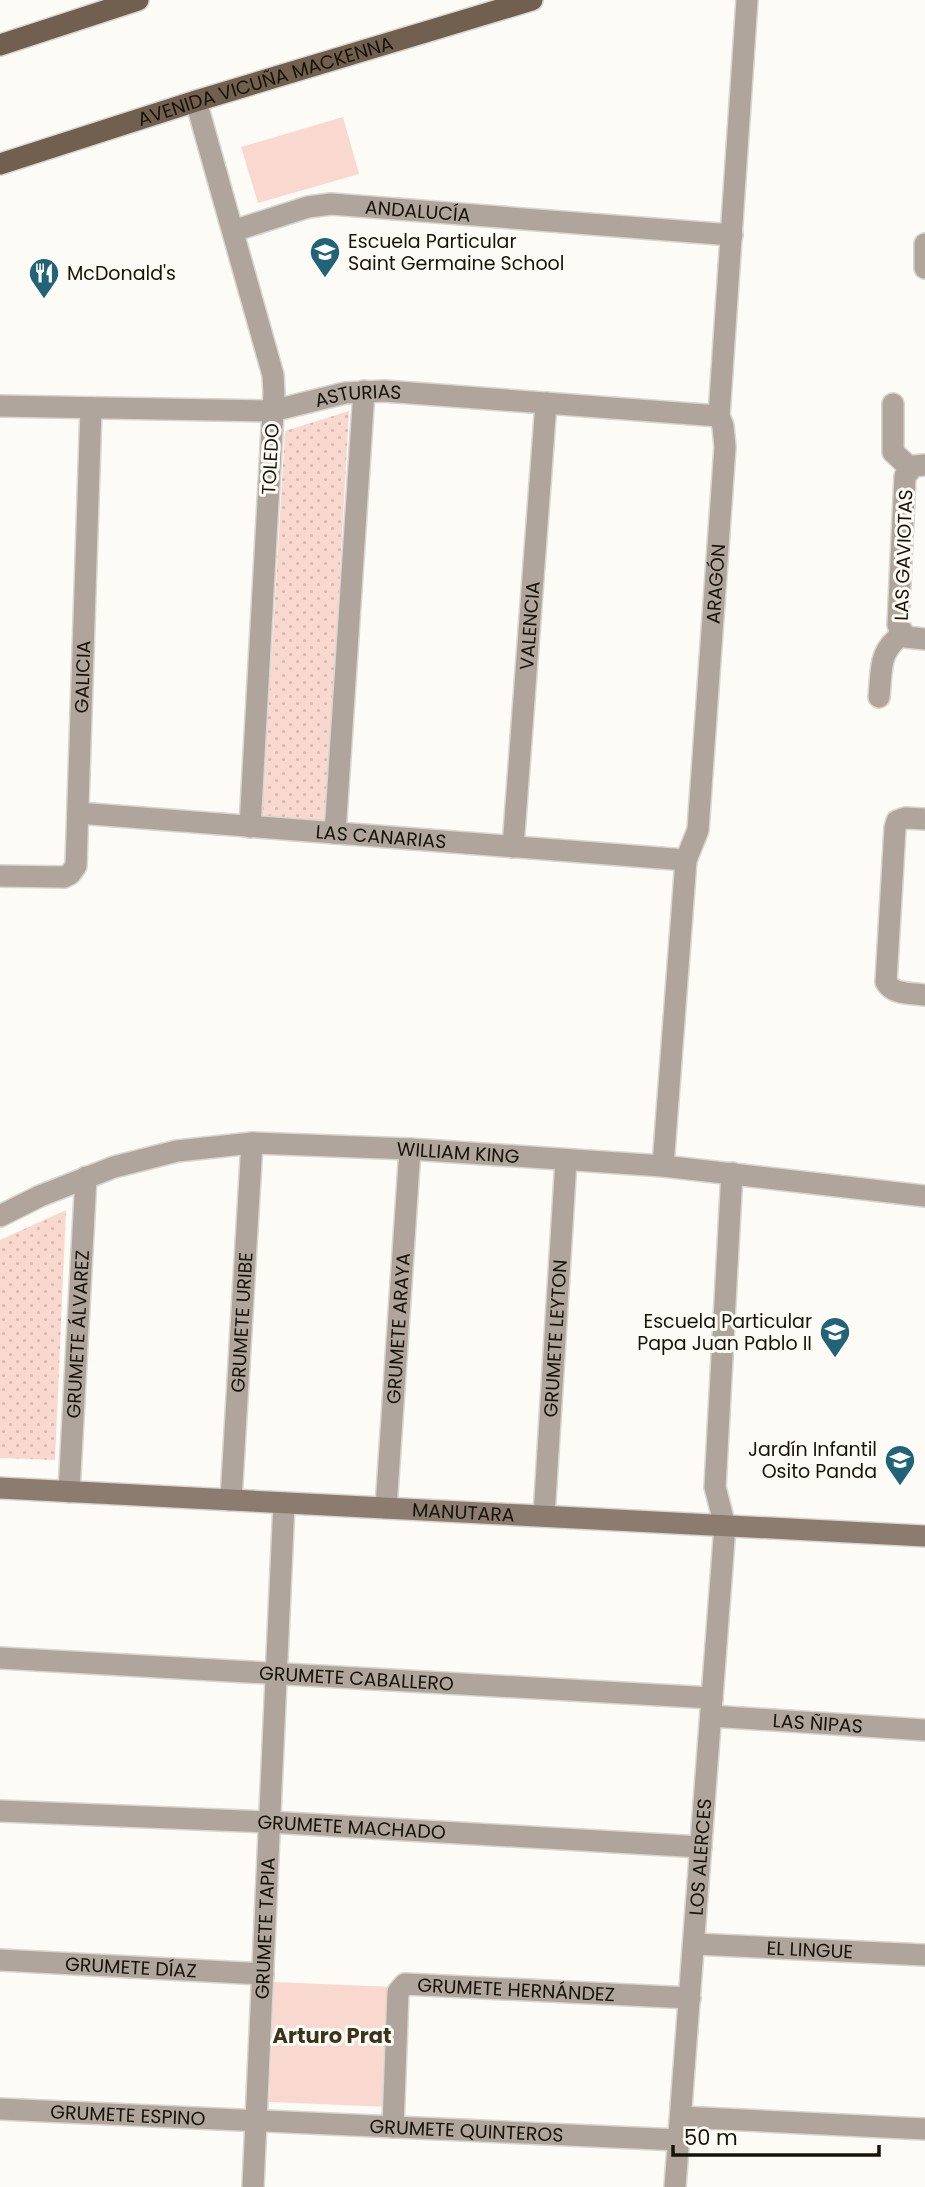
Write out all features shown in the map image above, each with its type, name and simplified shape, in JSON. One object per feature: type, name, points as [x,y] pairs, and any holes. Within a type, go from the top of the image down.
[{"type":"main road","points":[[0,44],[138,0]]},
{"type":"main road","name":"AVENIDA VICUÑA MACKENNA","points":[[0,164],[196,101],[532,0]]},
{"type":"main road","name":"MANUTARA","points":[[0,1488],[925,1536]]},
{"type":"street","name":"ARAGÓN","points":[[663,1166],[686,860],[696,839],[699,816],[725,447],[719,416],[747,0]]},
{"type":"street","name":"TOLEDO","points":[[196,101],[270,360],[274,393],[250,827]]},
{"type":"street","name":"ANDALUCÍA","points":[[233,231],[308,208],[331,204],[732,235]]},
{"type":"street","points":[[925,244],[925,268]]},
{"type":"street","name":"ASTURIAS","points":[[0,406],[272,411],[364,391],[719,416]]},
{"type":"street","points":[[335,833],[364,391]]},
{"type":"street","name":"VALENCIA","points":[[513,847],[546,403]]},
{"type":"street","points":[[893,404],[893,452],[917,467]]},
{"type":"street","name":"GALICIA","points":[[0,876],[58,877],[70,874],[76,866],[91,408]]},
{"type":"street","name":"LAS GAVIOTAS","points":[[917,467],[905,476],[898,625],[903,634],[911,639],[925,639]]},
{"type":"street","points":[[880,697],[884,652],[891,642],[903,634]]},
{"type":"street","name":"LAS CANARIAS","points":[[78,813],[686,860]]},
{"type":"street","points":[[925,819],[905,818],[897,821],[895,828],[886,982],[889,988],[897,992],[925,995]]},
{"type":"street","name":"WILLIAM KING","points":[[0,1216],[86,1177],[145,1158],[177,1151],[252,1143],[410,1149],[663,1166],[925,1196]]},
{"type":"street","name":"GRUMETE URIBE","points":[[231,1500],[252,1143]]},
{"type":"street","name":"GRUMETE ARAYA","points":[[386,1508],[410,1149]]},
{"type":"street","name":"GRUMETE LEYTON","points":[[544,1516],[566,1160]]},
{"type":"street","name":"LOS ALERCES","points":[[676,2187],[725,1526],[715,1487],[732,1173]]},
{"type":"street","name":"GRUMETE ÁLVAREZ","points":[[69,1492],[86,1177]]},
{"type":"street","name":"GRUMETE TAPIA","points":[[253,2187],[284,1503]]},
{"type":"street","name":"GRUMETE CABALLERO","points":[[0,1658],[276,1674],[711,1707]]},
{"type":"street","name":"LAS ÑIPAS","points":[[711,1707],[925,1730]]},
{"type":"street","name":"GRUMETE MACHADO","points":[[0,1811],[269,1822],[701,1847]]},
{"type":"street","name":"EL LINGUE","points":[[694,1944],[925,1955]]},
{"type":"street","name":"GRUMETE DÍAZ","points":[[0,1960],[263,1974]]},
{"type":"street","name":"GRUMETE HERNÁNDEZ","points":[[393,2127],[398,1992],[405,1984],[690,1998]]},
{"type":"street","name":"GRUMETE ESPINO","points":[[0,2109],[256,2120]]},
{"type":"street","points":[[681,2117],[925,2129]]},
{"type":"street","name":"GRUMETE QUINTEROS","points":[[256,2120],[679,2140]]},
{"type":"shaded area","points":[[343,117],[359,174],[258,203],[241,147]]},
{"type":"shaded area","points":[[349,411],[326,823],[262,817],[285,431]]},
{"type":"shaded area","points":[[66,1210],[55,1460],[0,1458],[0,1240]]},
{"type":"shaded area","points":[[274,1982],[395,1987],[390,2107],[269,2102]]},
{"type":"place","name":"Escuela Particular Saint Germaine School","points":[[325,279]]},
{"type":"place","name":"McDonald's","points":[[44,300]]},
{"type":"place","name":"Escuela Particular Papa Juan Pablo II","points":[[835,1359]]},
{"type":"place","name":"Jardín Infantil Osito Panda","points":[[900,1487]]},
{"type":"district","name":"Arturo Prat","points":[[332,2036]]}]
